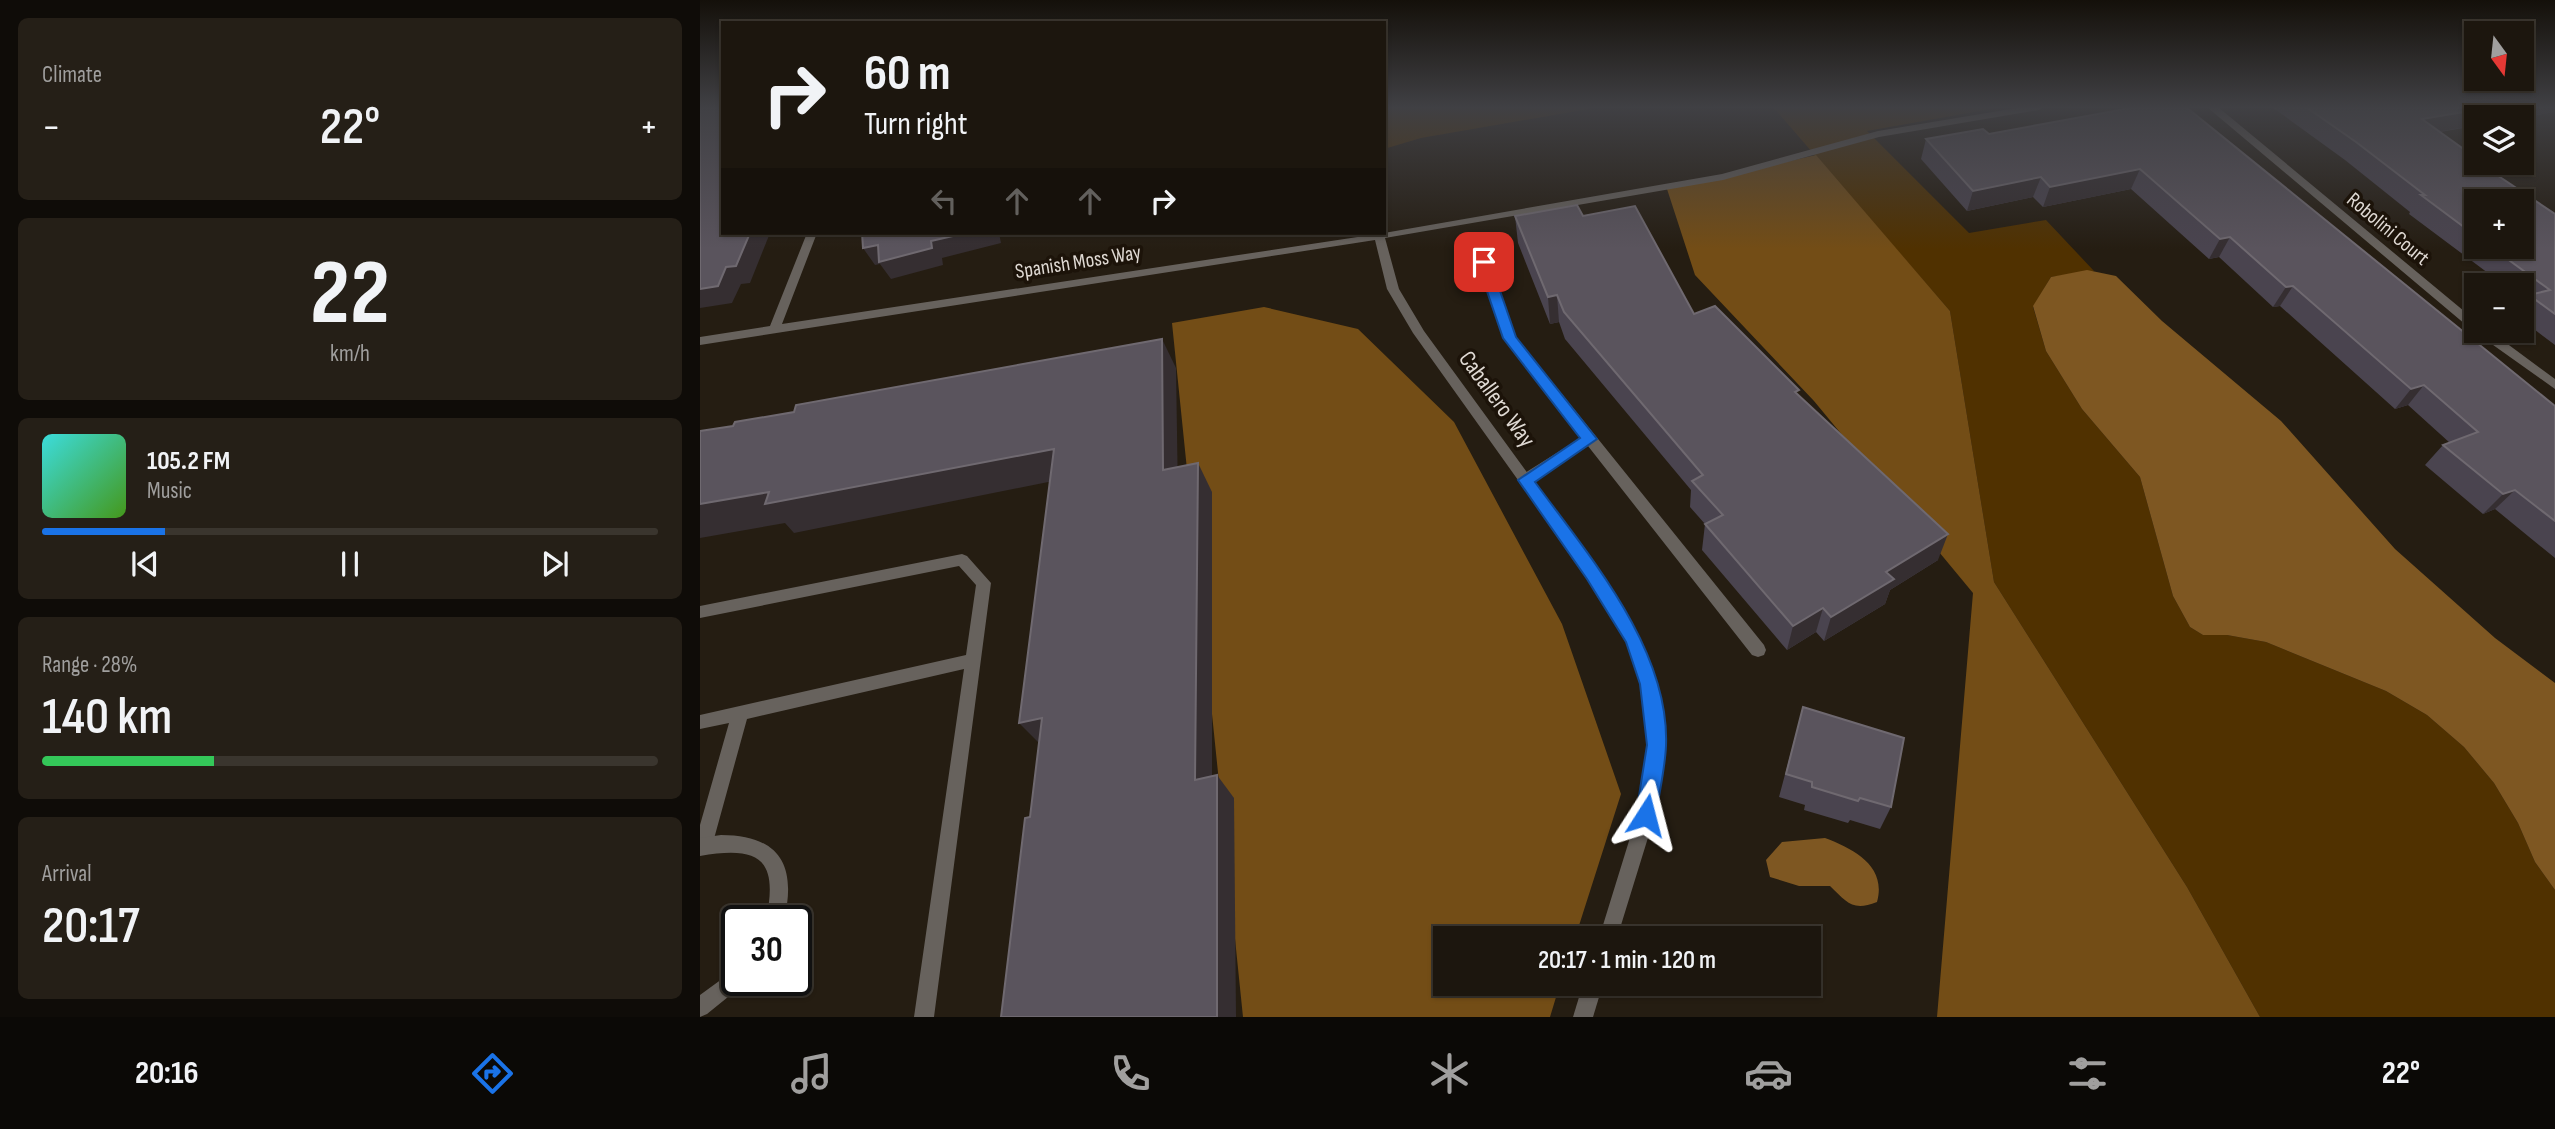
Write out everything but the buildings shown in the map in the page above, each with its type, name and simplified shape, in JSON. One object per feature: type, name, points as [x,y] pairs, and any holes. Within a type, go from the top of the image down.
[{"type":"street","name":"Spanish Moss Way","points":[[1386,235],[1723,177],[1804,154]]},
{"type":"street","name":"Robolini Court","points":[[2268,154],[2464,317]]},
{"type":"street","points":[[775,328],[811,235]]},
{"type":"street","name":"Spanish Moss Way","points":[[700,341],[1385,235]]},
{"type":"street","name":"Caballero Way","points":[[1379,236],[1393,289],[1399,300],[1419,333],[1593,574],[1633,639],[1649,684],[1657,745],[1646,815],[1612,926]]},
{"type":"street","points":[[1484,262],[1510,338],[1758,650]]},
{"type":"street","points":[[2498,343],[2555,385]]},
{"type":"street","points":[[1525,480],[1590,439]]},
{"type":"street","points":[[700,612],[962,560],[984,583],[924,1017]]},
{"type":"street","points":[[700,722],[974,660]]},
{"type":"street","points":[[740,713],[702,847],[718,843],[747,843],[767,854],[780,872],[780,905]]},
{"type":"street","points":[[700,1007],[721,990]]},
{"type":"street","points":[[1583,1017],[1589,996]]},
{"type":"shaded area","points":[[1814,154],[1890,154],[1969,233],[2046,220],[2094,271],[2051,277],[2033,307],[2046,351],[2082,409],[2140,477],[2173,596],[2190,627],[2203,635],[2227,635],[2266,642],[2386,691],[2427,715],[2464,747],[2494,783],[2518,823],[2535,862],[2555,890],[2555,1017],[2260,1017],[2187,887],[1994,582],[1950,311]]},
{"type":"shaded area","points":[[1816,155],[1950,311],[1994,582],[2187,887],[2260,1017],[1937,1017],[1973,593],[1814,401],[1695,275],[1667,189]]},
{"type":"shaded area","points":[[2087,270],[2116,276],[2162,321],[2281,421],[2395,549],[2495,638],[2555,683],[2555,890],[2535,862],[2518,823],[2494,783],[2464,747],[2427,715],[2386,691],[2266,642],[2227,635],[2203,635],[2190,627],[2173,596],[2140,477],[2082,409],[2046,351],[2033,306],[2051,277]]},
{"type":"shaded area","points":[[1264,307],[1358,329],[1454,422],[1562,624],[1621,794],[1579,926],[1433,926],[1433,996],[1556,996],[1550,1017],[1243,1017],[1172,323]]},
{"type":"shaded area","points":[[1825,838],[1857,854],[1873,869],[1879,889],[1877,902],[1856,906],[1846,901],[1830,886],[1799,886],[1770,877],[1766,860],[1782,842]]},
{"type":"route","points":[[1484,262],[1510,338],[1590,439],[1525,480],[1593,574],[1633,639],[1649,684],[1657,745],[1646,815]]}]
